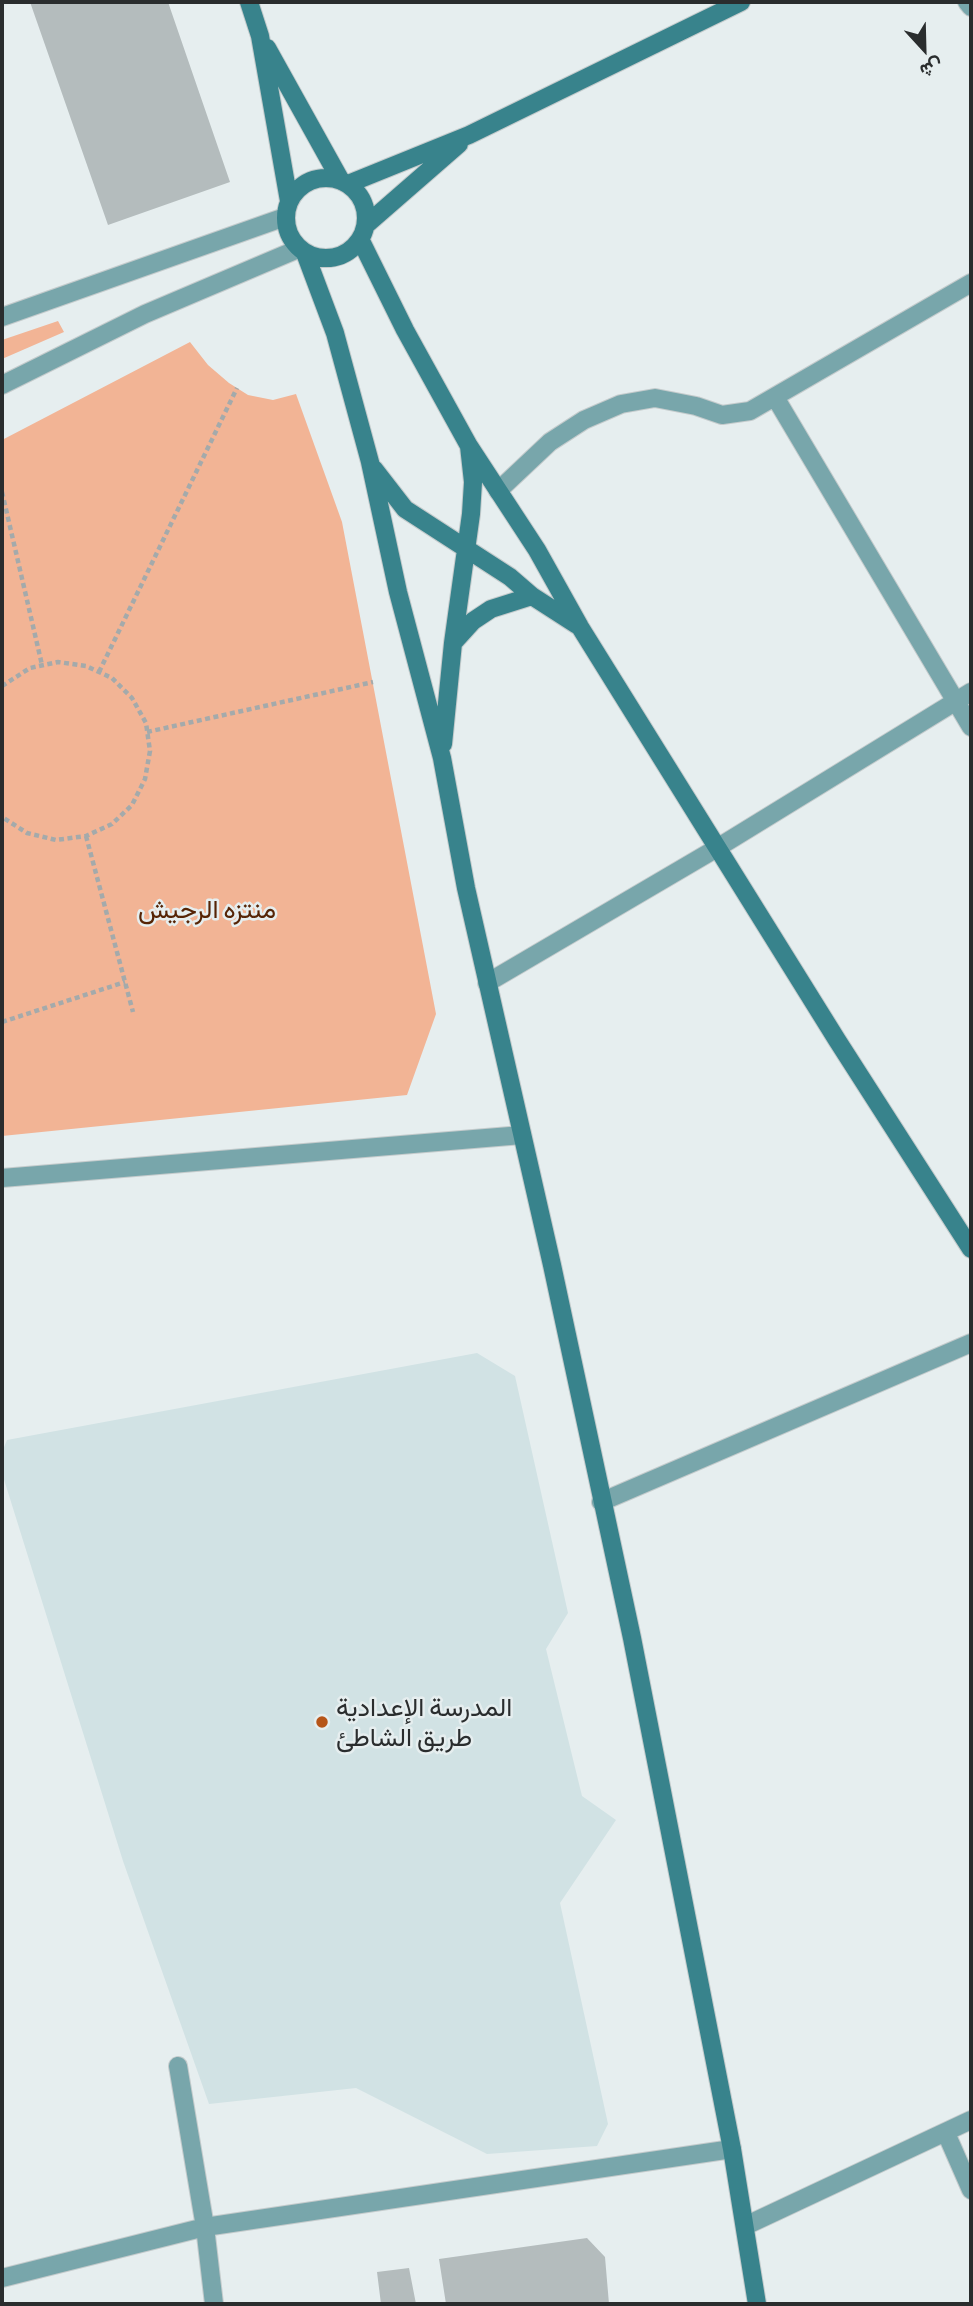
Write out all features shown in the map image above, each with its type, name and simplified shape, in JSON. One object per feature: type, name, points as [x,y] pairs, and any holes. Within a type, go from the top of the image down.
[{"type":"street","points":[[249,2],[260,36],[291,239],[302,251],[335,333],[370,462],[398,592],[442,758],[466,887],[552,1265],[632,1638],[732,2149],[757,2304]]},
{"type":"street","points":[[2,317],[287,209],[296,191],[305,183],[329,178],[344,183],[469,135],[741,2]]},
{"type":"street","points":[[967,2],[971,7]]},
{"type":"street","points":[[260,36],[344,183],[363,202],[366,213],[363,232],[405,330],[468,446],[537,550],[580,627],[717,848],[971,1249]]},
{"type":"street","points":[[2,385],[145,314],[302,251],[317,258],[341,256],[352,249],[363,232],[469,135]]},
{"type":"street","points":[[498,491],[550,442],[584,420],[621,404],[654,398],[696,406],[722,415],[750,411],[971,283]]},
{"type":"street","points":[[775,397],[964,696],[971,727]]},
{"type":"street","points":[[442,758],[473,482],[468,446]]},
{"type":"street","points":[[370,462],[405,509],[580,627]]},
{"type":"street","points":[[453,643],[473,621],[491,609],[533,596]]},
{"type":"street","points":[[487,983],[717,848],[964,696]]},
{"type":"street","points":[[2,1178],[522,1135]]},
{"type":"street","points":[[601,1502],[971,1343]]},
{"type":"street","points":[[178,2066],[205,2227],[214,2304]]},
{"type":"street","points":[[745,2226],[971,2120]]},
{"type":"street","points":[[946,2133],[971,2190]]},
{"type":"street","points":[[2,2278],[205,2227],[732,2149]]},
{"type":"path","points":[[99,673],[237,388]]},
{"type":"path","points":[[2,492],[43,666]]},
{"type":"path","points":[[2,686],[30,668],[58,662],[86,666],[112,678],[132,698],[146,723],[150,751],[145,779],[132,805],[112,824],[86,836],[56,840],[27,833],[2,817]]},
{"type":"path","points":[[147,732],[373,682]]},
{"type":"path","points":[[86,836],[133,1012]]},
{"type":"path","points":[[2,1022],[125,982]]},
{"type":"shaded area","name":"المدرسة الإعدادية طريق الشاطئ","points":[[477,1353],[515,1376],[568,1613],[546,1649],[582,1796],[616,1820],[560,1903],[608,2124],[597,2146],[487,2154],[356,2088],[209,2104],[123,1861],[2,1473],[2,1452],[7,1440]]},
{"type":"green space","points":[[58,321],[64,332],[2,359],[2,340]]},
{"type":"green space","name":"منتزه الرجيش","points":[[190,342],[208,365],[248,395],[273,400],[296,394],[342,522],[436,1014],[407,1095],[2,1136],[2,440]]},
{"type":"building","points":[[30,2],[168,2],[230,182],[108,225]]},
{"type":"building","points":[[587,2238],[605,2257],[609,2304],[446,2304],[439,2259]]},
{"type":"building","points":[[409,2268],[416,2304],[381,2304],[377,2272]]},
{"type":"place","name":"المدرسة الإعدادية طريق الشاطئ","points":[[322,1722]]}]
